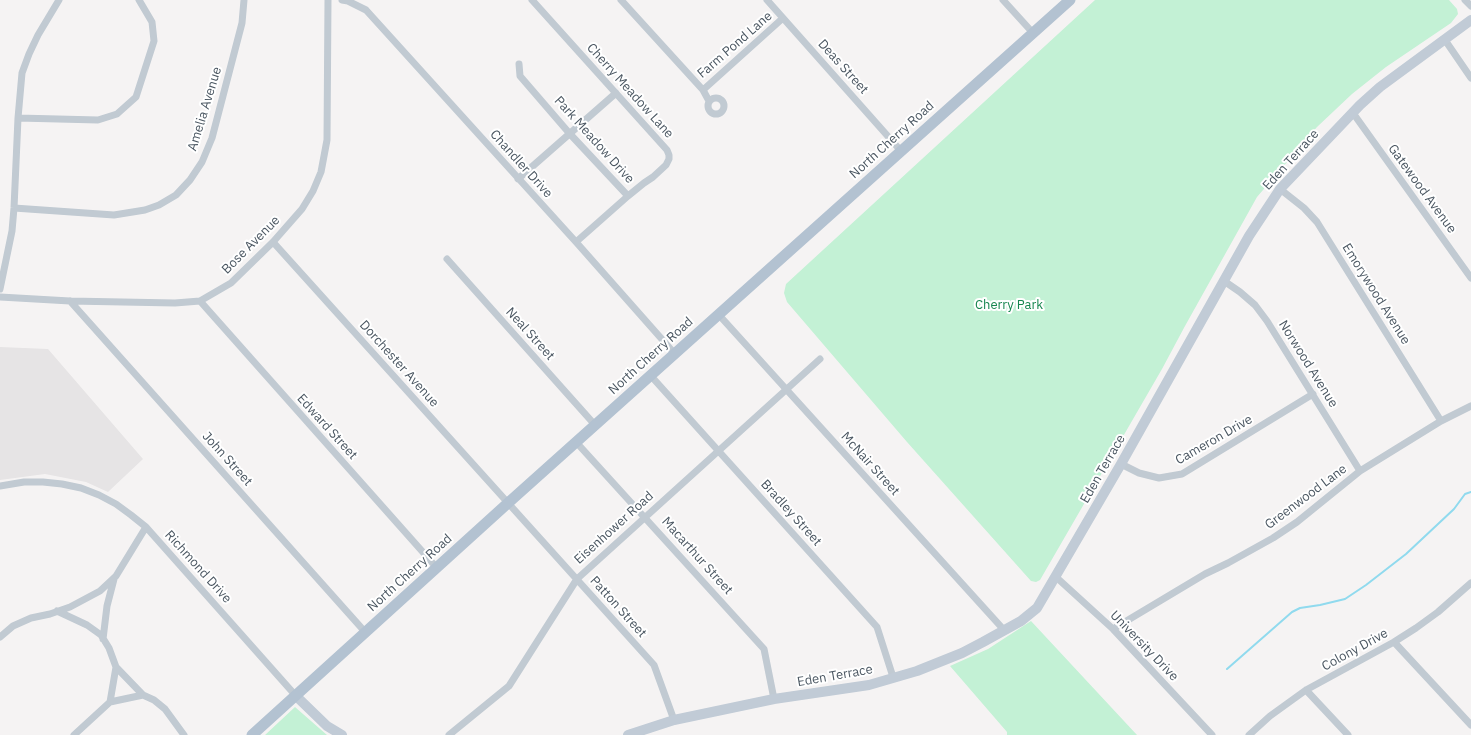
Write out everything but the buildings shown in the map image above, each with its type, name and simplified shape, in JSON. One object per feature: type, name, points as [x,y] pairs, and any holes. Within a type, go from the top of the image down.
[{"type":"main road","name":"North Cherry Road","points":[[252,735],[718,314],[1070,0]]},
{"type":"street","points":[[0,288],[12,231],[22,73],[38,35],[59,0]]},
{"type":"street","points":[[18,118],[98,120],[117,114],[136,97],[154,41],[152,22],[139,0]]},
{"type":"street","name":"Amelia Avenue","points":[[14,208],[114,215],[145,210],[159,205],[176,195],[190,180],[202,162],[212,138],[242,23],[244,0]]},
{"type":"street","name":"Bose Avenue","points":[[0,297],[70,301],[175,303],[200,301],[231,283],[273,242],[302,209],[313,191],[321,172],[327,140],[328,0]]},
{"type":"street","name":"Chandler Drive","points":[[342,0],[348,1],[366,10],[675,354]]},
{"type":"street","name":"Cherry Meadow Lane","points":[[532,0],[667,150],[670,157],[668,162],[662,169],[628,196]]},
{"type":"street","name":"Farm Pond Lane","points":[[621,0],[702,90],[709,101]]},
{"type":"street","name":"Deas Street","points":[[767,0],[901,151]]},
{"type":"street","points":[[1003,0],[1033,33]]},
{"type":"street","points":[[1465,0],[1471,6]]},
{"type":"street","name":"Farm Pond Lane","points":[[702,90],[784,18]]},
{"type":"street","name":"Eden Terrace","points":[[628,735],[674,720],[774,699],[869,685],[917,671],[940,663],[983,642],[1021,621],[1037,608],[1121,464],[1249,236],[1280,189],[1353,113],[1395,75],[1471,20]]},
{"type":"street","points":[[1445,40],[1471,78]]},
{"type":"street","name":"Park Meadow Drive","points":[[519,64],[520,76],[570,134],[628,196],[576,242]]},
{"type":"street","points":[[518,179],[616,93]]},
{"type":"street","name":"Gatewood Avenue","points":[[1353,113],[1471,278]]},
{"type":"street","name":"Emorywood Avenue","points":[[1280,189],[1304,208],[1317,222],[1441,421]]},
{"type":"street","name":"Dorchester Avenue","points":[[273,242],[508,503]]},
{"type":"street","name":"Neal Street","points":[[447,259],[595,426]]},
{"type":"street","name":"Norwood Avenue","points":[[1224,281],[1255,305],[1267,321],[1360,471]]},
{"type":"street","name":"John Street","points":[[70,301],[366,632]]},
{"type":"street","name":"Edward Street","points":[[200,301],[437,568]]},
{"type":"street","name":"McNair Street","points":[[718,314],[1004,630]]},
{"type":"street","name":"Eisenhower Road","points":[[449,735],[509,686],[577,579],[820,359]]},
{"type":"street","name":"Bradley Street","points":[[651,376],[877,627],[893,677]]},
{"type":"street","name":"Cameron Drive","points":[[1121,464],[1139,473],[1159,478],[1182,474],[1313,394]]},
{"type":"street","name":"Greenwood Lane","points":[[1113,629],[1205,574],[1274,538],[1297,522],[1360,471],[1441,421],[1471,406]]},
{"type":"street","name":"Macarthur Street","points":[[576,442],[645,516],[764,649],[774,699]]},
{"type":"street","name":"Richmond Drive","points":[[0,486],[24,482],[62,484],[80,488],[116,504],[146,528],[296,696],[327,726],[342,735]]},
{"type":"street","name":"Patton Street","points":[[508,503],[654,665],[674,720]]},
{"type":"street","points":[[0,637],[13,626],[31,618],[70,607],[100,591],[114,579],[146,528]]},
{"type":"street","name":"University Drive","points":[[1056,577],[1113,629],[1212,735]]},
{"type":"street","points":[[103,639],[107,606],[114,579]]},
{"type":"street","name":"Colony Drive","points":[[1249,735],[1270,716],[1306,690],[1394,642],[1438,612],[1471,583]]},
{"type":"street","points":[[57,611],[87,625],[101,635],[116,667],[143,695],[154,700],[165,708],[184,735]]},
{"type":"street","points":[[1394,642],[1471,725]]},
{"type":"street","points":[[110,702],[116,667]]},
{"type":"street","points":[[1306,690],[1348,735]]},
{"type":"street","points":[[74,735],[110,702],[143,695]]},
{"type":"shaded area","points":[[0,347],[48,349],[143,459],[108,492],[86,482],[45,474],[0,480]]},
{"type":"green space","name":"Cherry Park","points":[[1095,0],[1449,0],[1457,9],[1458,14],[1451,23],[1386,67],[1352,94],[1317,127],[1257,197],[1162,369],[1040,580],[1036,582],[1031,581],[907,442],[787,302],[784,293],[786,284]]},
{"type":"green space","points":[[1031,621],[1137,735],[1007,735],[1007,732],[950,666],[988,649]]},
{"type":"green space","points":[[295,707],[327,735],[265,735]]},
{"type":"waterway","points":[[1227,669],[1292,612],[1300,608],[1345,599],[1366,585],[1406,554],[1454,509],[1465,494],[1471,492]]}]
